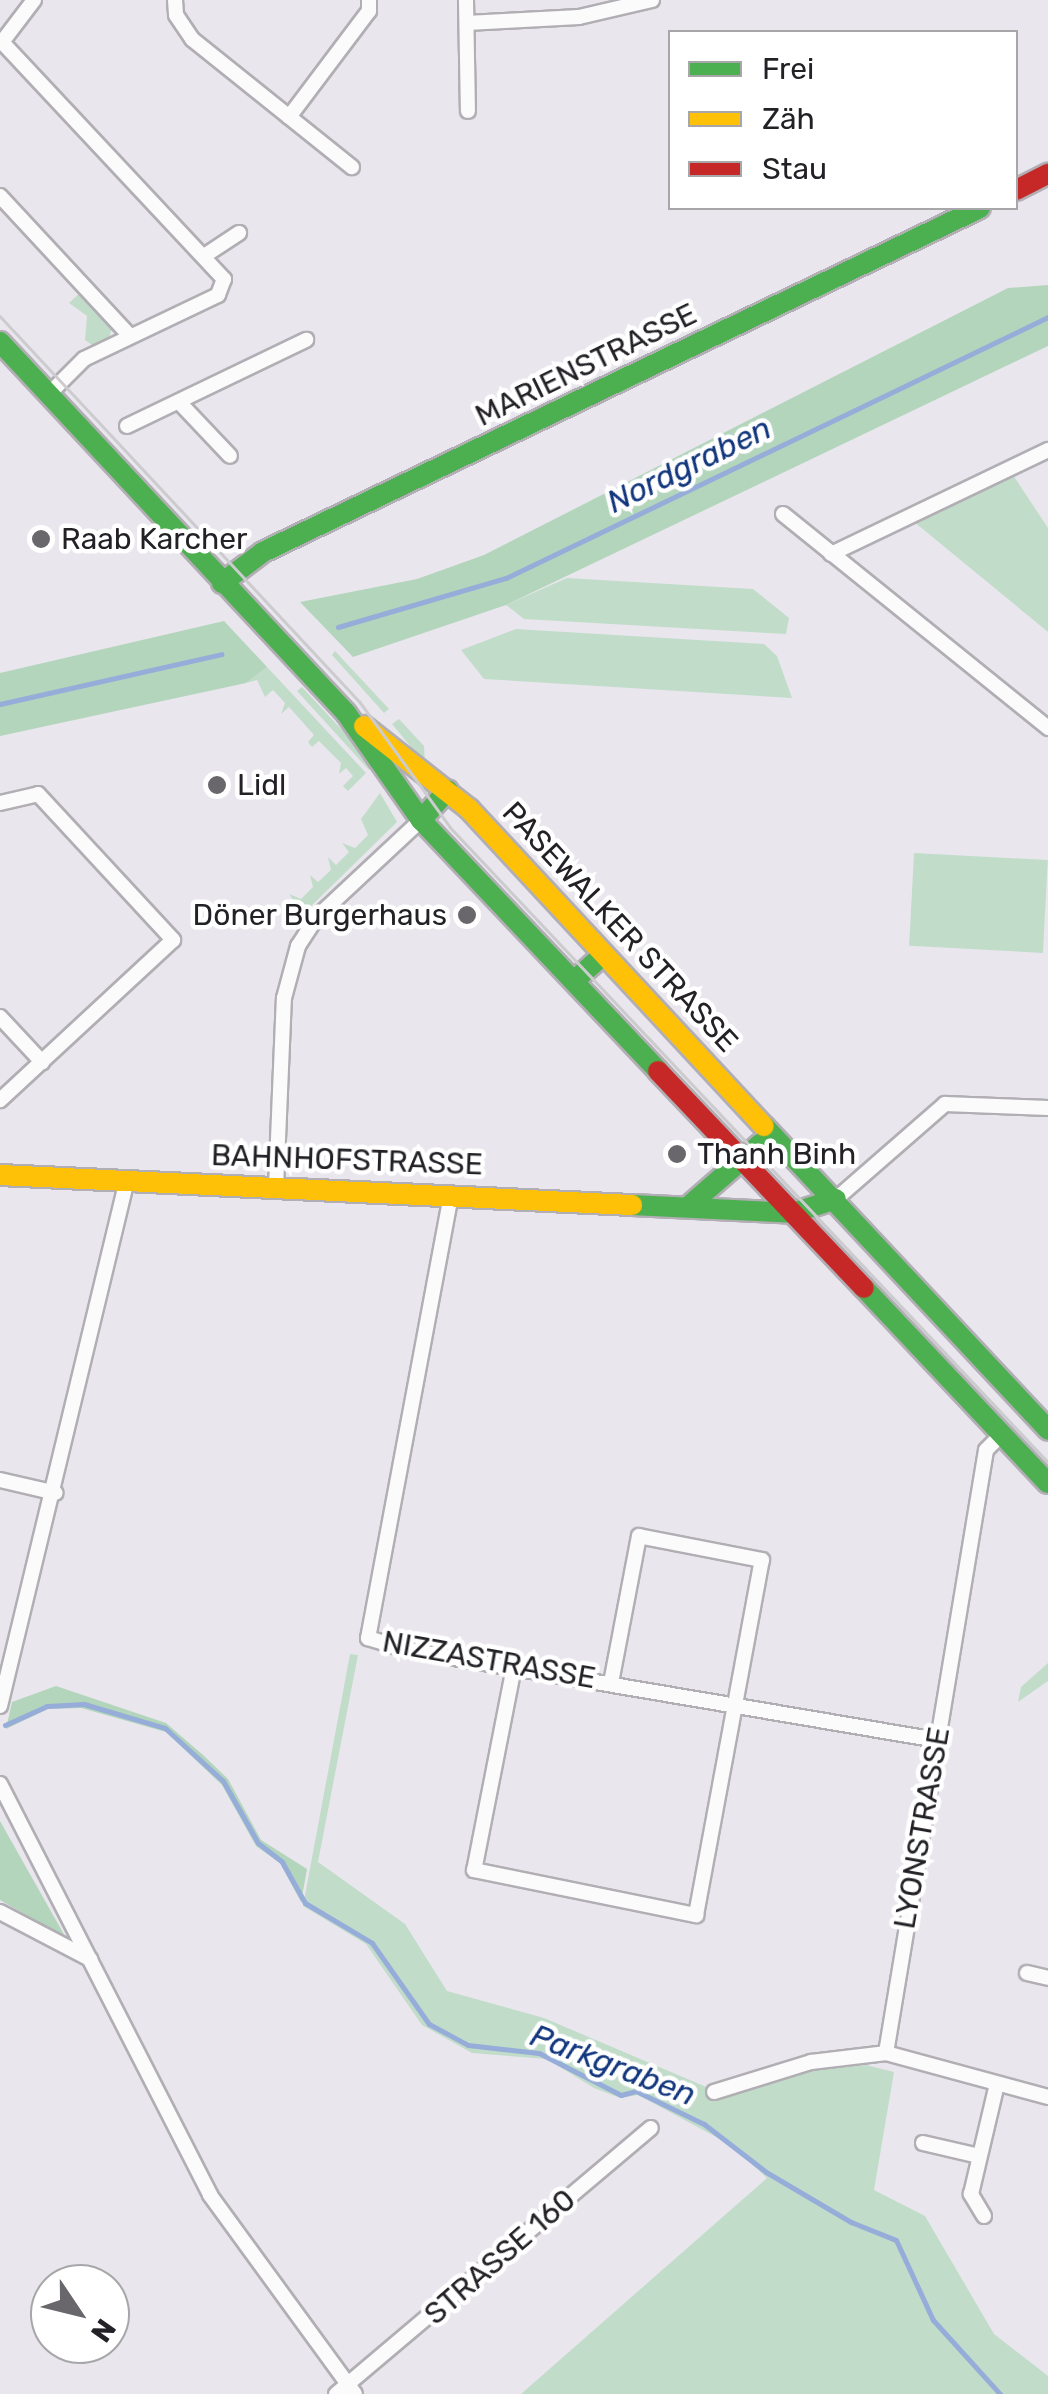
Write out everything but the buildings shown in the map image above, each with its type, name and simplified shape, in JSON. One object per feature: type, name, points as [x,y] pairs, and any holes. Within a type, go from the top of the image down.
[{"type":"main road","points":[[1018,189],[1048,174]]},
{"type":"main road","name":"MARIENSTRASSE","points":[[222,583],[264,552],[976,210]]},
{"type":"main road","name":"PASEWALKER STRASSE","points":[[0,342],[346,712],[448,790],[836,1199],[1048,1430]]},
{"type":"main road","name":"PASEWALKER STRASSE","points":[[346,712],[421,820],[1048,1483]]},
{"type":"main road","points":[[421,820],[448,790]]},
{"type":"main road","points":[[574,980],[604,954]]},
{"type":"main road","points":[[691,1204],[741,1158],[766,1142],[792,1156]]},
{"type":"main road","name":"BAHNHOFSTRASSE","points":[[0,1176],[691,1204],[792,1213]]},
{"type":"main road","points":[[792,1213],[836,1199]]},
{"type":"street","points":[[34,0],[2,42],[224,279],[218,295],[84,359],[48,396]]},
{"type":"street","points":[[176,0],[176,15],[192,39],[352,167]]},
{"type":"street","points":[[289,117],[368,10],[369,0]]},
{"type":"street","points":[[466,0],[468,111]]},
{"type":"street","points":[[467,23],[579,17],[652,0]]},
{"type":"street","points":[[0,196],[130,336]]},
{"type":"street","points":[[204,256],[238,233]]},
{"type":"street","points":[[127,426],[306,340]]},
{"type":"street","points":[[179,402],[230,456]]},
{"type":"street","points":[[831,554],[1048,450]]},
{"type":"street","points":[[783,514],[1048,728]]},
{"type":"street","points":[[0,804],[38,794],[173,940],[0,1100]]},
{"type":"street","points":[[276,1187],[284,998],[298,946],[317,918],[421,820]]},
{"type":"street","points":[[0,1017],[42,1062]]},
{"type":"street","points":[[836,1199],[945,1104],[1048,1108]]},
{"type":"street","points":[[0,1706],[56,1493],[127,1180]]},
{"type":"street","name":"NIZZASTRASSE","points":[[452,1194],[367,1633],[374,1643],[937,1740]]},
{"type":"street","name":"LYONSTRASSE","points":[[886,2053],[986,1450],[1002,1434]]},
{"type":"street","points":[[0,1480],[56,1493]]},
{"type":"street","points":[[514,1666],[474,1870],[696,1915],[762,1560],[638,1536],[611,1683]]},
{"type":"street","points":[[0,1784],[216,2205],[353,2390]]},
{"type":"street","points":[[0,1912],[90,1959]]},
{"type":"street","points":[[1028,1973],[1048,1978]]},
{"type":"street","points":[[714,2092],[811,2062],[886,2053],[1048,2097]]},
{"type":"street","points":[[984,2216],[971,2194],[996,2084]]},
{"type":"street","name":"STRASSE 160","points":[[336,2394],[353,2390],[651,2128]]},
{"type":"street","points":[[923,2143],[979,2156]]},
{"type":"green space","points":[[1048,285],[1048,346],[506,605],[353,657],[300,602],[417,579],[484,555],[1008,288]]},
{"type":"green space","points":[[81,292],[112,327],[109,339],[95,347],[85,340],[87,316],[69,303]]},
{"type":"green space","points":[[1013,475],[1048,528],[1048,632],[913,521]]},
{"type":"green space","points":[[567,578],[753,589],[789,618],[786,634],[524,619],[506,605]]},
{"type":"green space","points":[[224,621],[267,667],[246,683],[0,736],[0,673]]},
{"type":"green space","points":[[516,629],[764,644],[777,656],[792,698],[484,679],[461,650]]},
{"type":"green space","points":[[335,651],[389,709],[384,713],[332,655]]},
{"type":"green space","points":[[267,667],[366,773],[348,791],[343,786],[353,776],[346,768],[339,774],[341,763],[319,741],[312,747],[308,742],[314,735],[289,707],[281,714],[285,703],[273,690],[265,697],[257,680],[246,683]]},
{"type":"green space","points":[[302,687],[374,766],[369,770],[297,691]]},
{"type":"green space","points":[[399,719],[424,746],[425,764],[392,724]]},
{"type":"green space","points":[[380,793],[397,822],[303,914],[289,894],[301,899],[313,887],[310,875],[318,882],[331,870],[328,857],[336,865],[349,852],[342,843],[355,848],[368,835],[361,819]]},
{"type":"green space","points":[[914,853],[1048,860],[1043,953],[909,946]]},
{"type":"green space","points":[[350,1654],[358,1655],[318,1862],[405,1924],[447,1991],[544,2018],[711,2089],[827,2068],[866,2065],[894,2072],[874,2190],[925,2216],[994,2334],[1048,2376],[1048,2394],[521,2394],[767,2178],[731,2145],[638,2095],[620,2098],[594,2088],[547,2059],[472,2053],[422,2025],[366,1944],[303,1906]]},
{"type":"green space","points":[[1048,1663],[1048,1681],[1018,1702],[1021,1687]]},
{"type":"green space","points":[[56,1686],[166,1723],[203,1755],[228,1779],[261,1840],[307,1869],[301,1902],[280,1863],[256,1846],[222,1785],[166,1732],[81,1708],[48,1709],[6,1729],[12,1702]]},
{"type":"green space","points":[[0,1821],[66,1938],[0,1900]]},
{"type":"waterway","name":"Nordgraben","points":[[338,627],[506,578],[1048,317]]},
{"type":"waterway","name":"Nordgraben","points":[[0,704],[221,654]]},
{"type":"waterway","name":"Parkgraben","points":[[5,1725],[47,1706],[84,1704],[165,1728],[223,1781],[258,1843],[282,1862],[305,1903],[372,1943],[429,2024],[468,2045],[539,2053],[621,2095],[636,2091],[704,2124],[766,2172],[851,2222],[896,2240],[933,2320],[1000,2394]]},
{"type":"tram line","points":[[0,316],[360,702],[450,827],[1048,1462]]},
{"type":"traffic: fast","points":[[222,583],[263,552],[976,210]]},
{"type":"traffic: fast","points":[[0,342],[346,713],[421,820],[658,1071]]},
{"type":"traffic: fast","points":[[421,820],[448,790]]},
{"type":"traffic: fast","points":[[574,981],[604,954]]},
{"type":"traffic: fast","points":[[764,1126],[1048,1430]]},
{"type":"traffic: fast","points":[[691,1204],[760,1144],[786,1152]]},
{"type":"traffic: fast","points":[[632,1205],[793,1213],[836,1199]]},
{"type":"traffic: fast","points":[[864,1288],[1048,1483]]},
{"type":"traffic: slow","points":[[364,726],[469,809],[764,1126]]},
{"type":"traffic: slow","points":[[0,1175],[632,1205]]},
{"type":"traffic: jam","points":[[1018,189],[1048,174]]},
{"type":"traffic: jam","points":[[658,1071],[864,1288]]},
{"type":"place","name":"Raab Karcher","points":[[41,539]]},
{"type":"place","name":"Lidl","points":[[217,785]]},
{"type":"place","name":"Döner Burgerhaus","points":[[467,915]]},
{"type":"place","name":"Thanh Binh","points":[[677,1154]]}]
